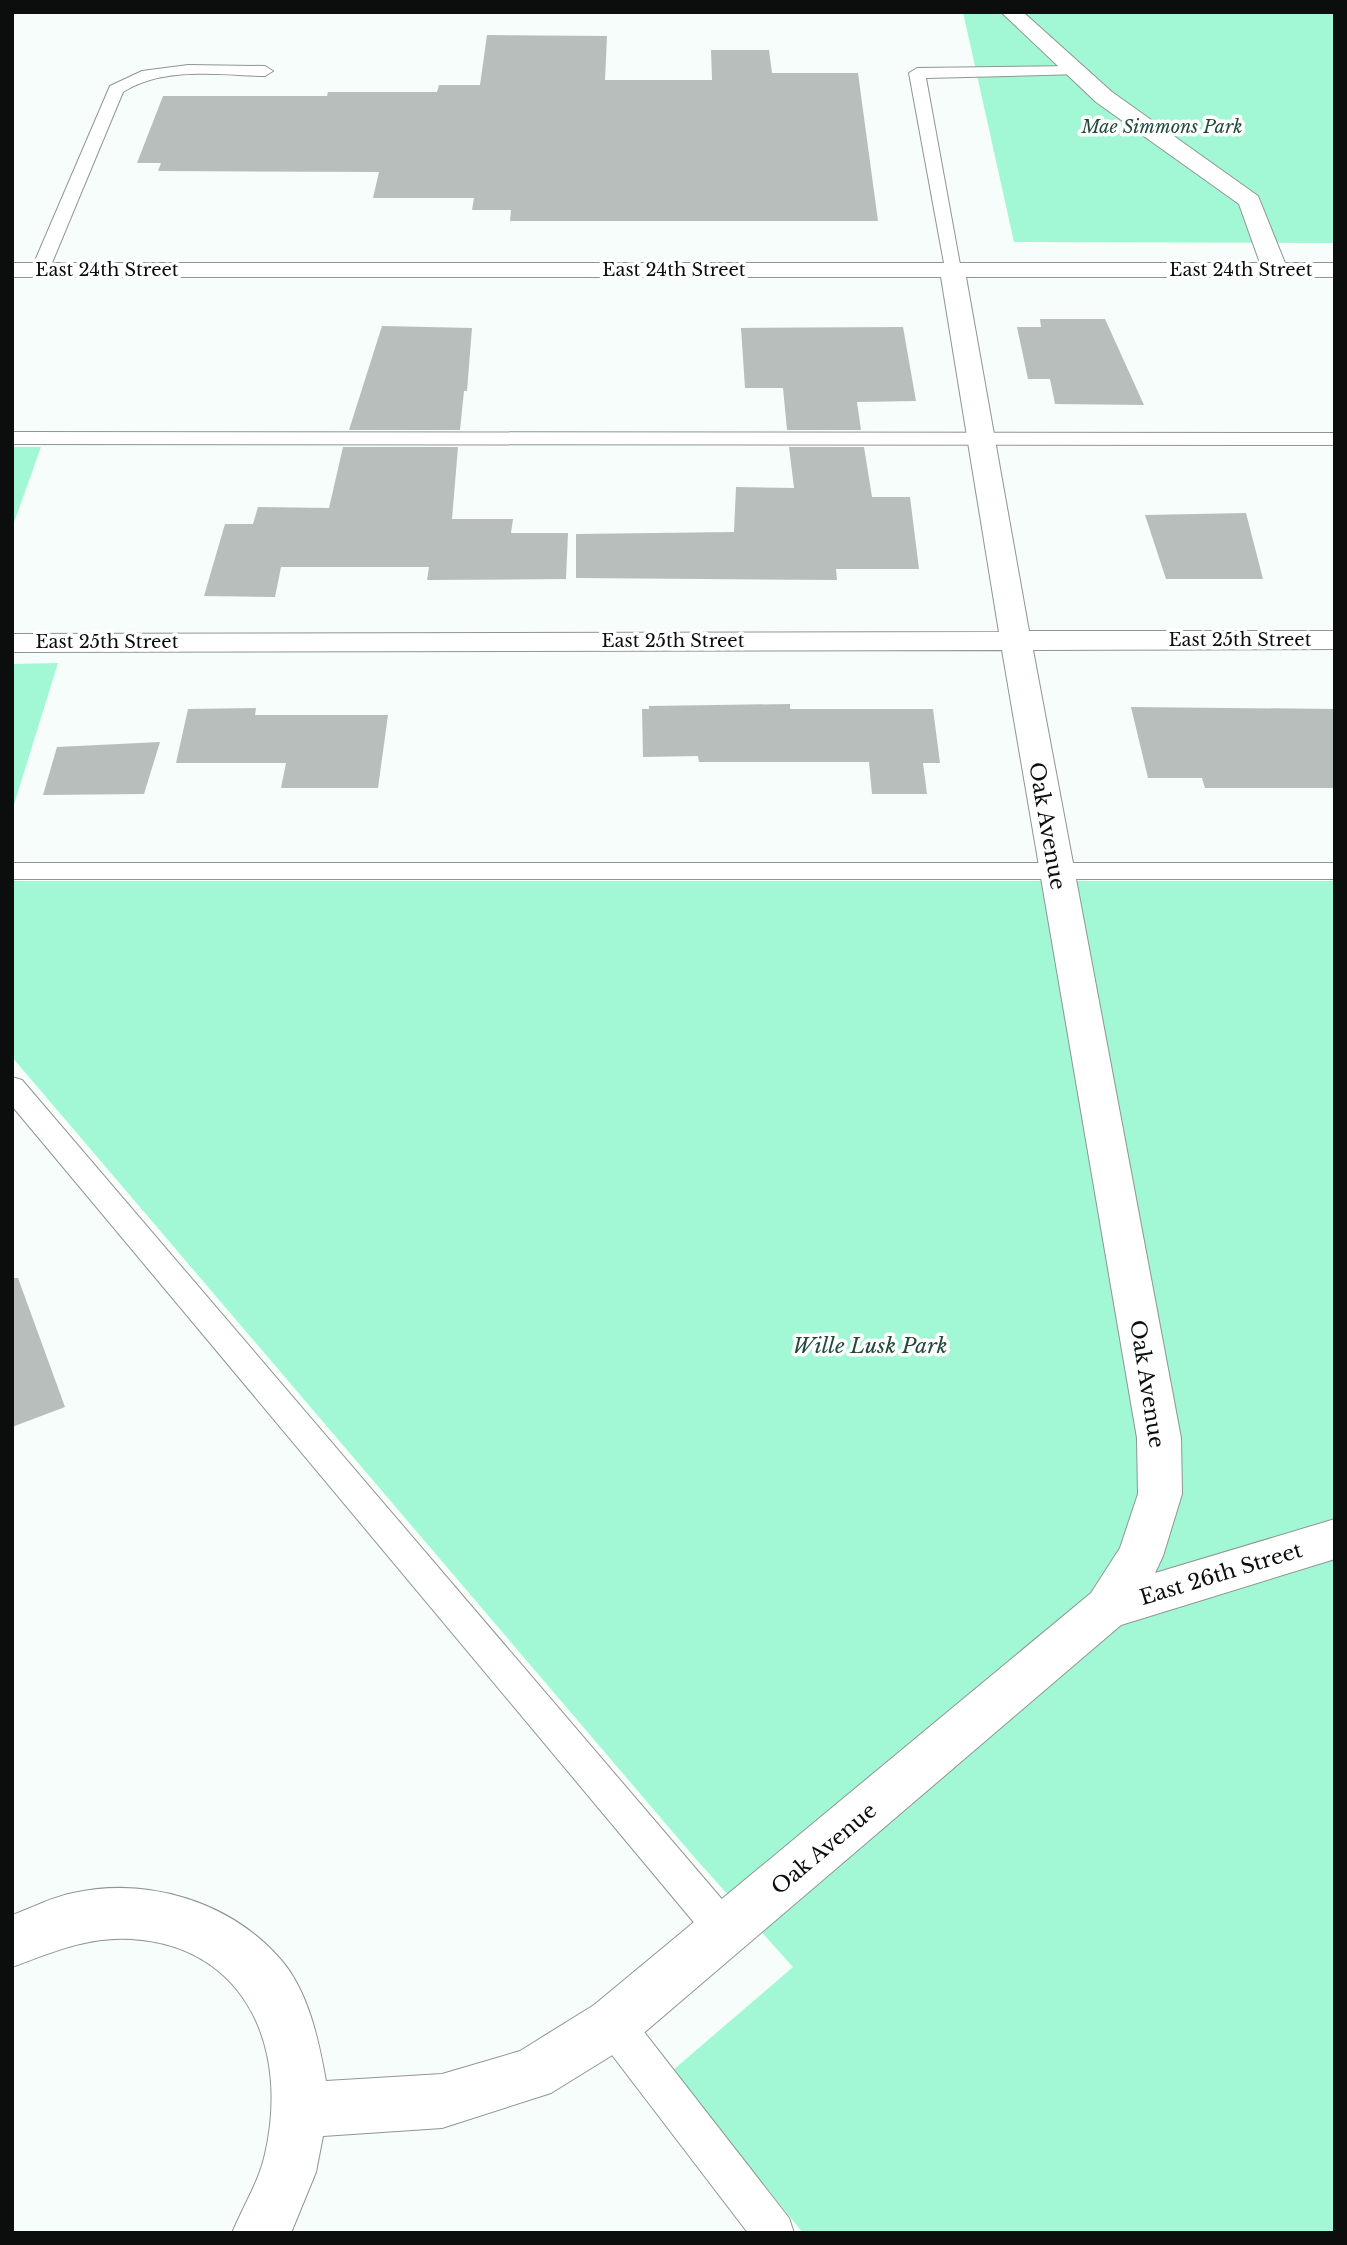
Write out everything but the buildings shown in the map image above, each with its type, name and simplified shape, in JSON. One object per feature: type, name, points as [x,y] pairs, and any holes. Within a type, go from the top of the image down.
[{"type":"street","points":[[1011,12],[1104,97],[1250,201],[1275,270]]},
{"type":"street","name":"East 24th Street","points":[[12,270],[1335,270]]},
{"type":"street","name":"Oak Avenue","points":[[299,2110],[442,2101],[532,2074],[613,2024],[1107,1608],[1140,1556],[1160,1494],[1159,1438],[1014,640],[952,270]]},
{"type":"street","name":"East 25th Street","points":[[12,643],[1335,640]]},
{"type":"street","name":"East 26th Street","points":[[1107,1608],[1335,1539]]},
{"type":"street","points":[[12,1941],[66,1919],[124,1911],[178,1919],[211,1933],[239,1953],[274,1995],[289,2029],[300,2088],[298,2131],[288,2172],[260,2233]]},
{"type":"lane","points":[[40,270],[116,89],[122,84],[157,72],[265,71]]},
{"type":"lane","points":[[952,270],[917,73],[1076,71]]},
{"type":"lane","points":[[12,438],[1335,439]]},
{"type":"lane","points":[[12,871],[1335,871]]},
{"type":"lane","points":[[12,1087],[726,1931]]},
{"type":"lane","points":[[613,2024],[774,2233]]},
{"type":"green space","name":"Mae Simmons Park","points":[[963,12],[1335,12],[1335,243],[1014,242]]},
{"type":"green space","points":[[12,447],[41,447],[12,528]]},
{"type":"green space","points":[[58,663],[12,811],[12,664]]},
{"type":"green space","name":"Wille Lusk Park","points":[[12,881],[1335,881],[1335,2233],[803,2233],[672,2071],[793,1967],[695,1858],[12,1057]]}]
